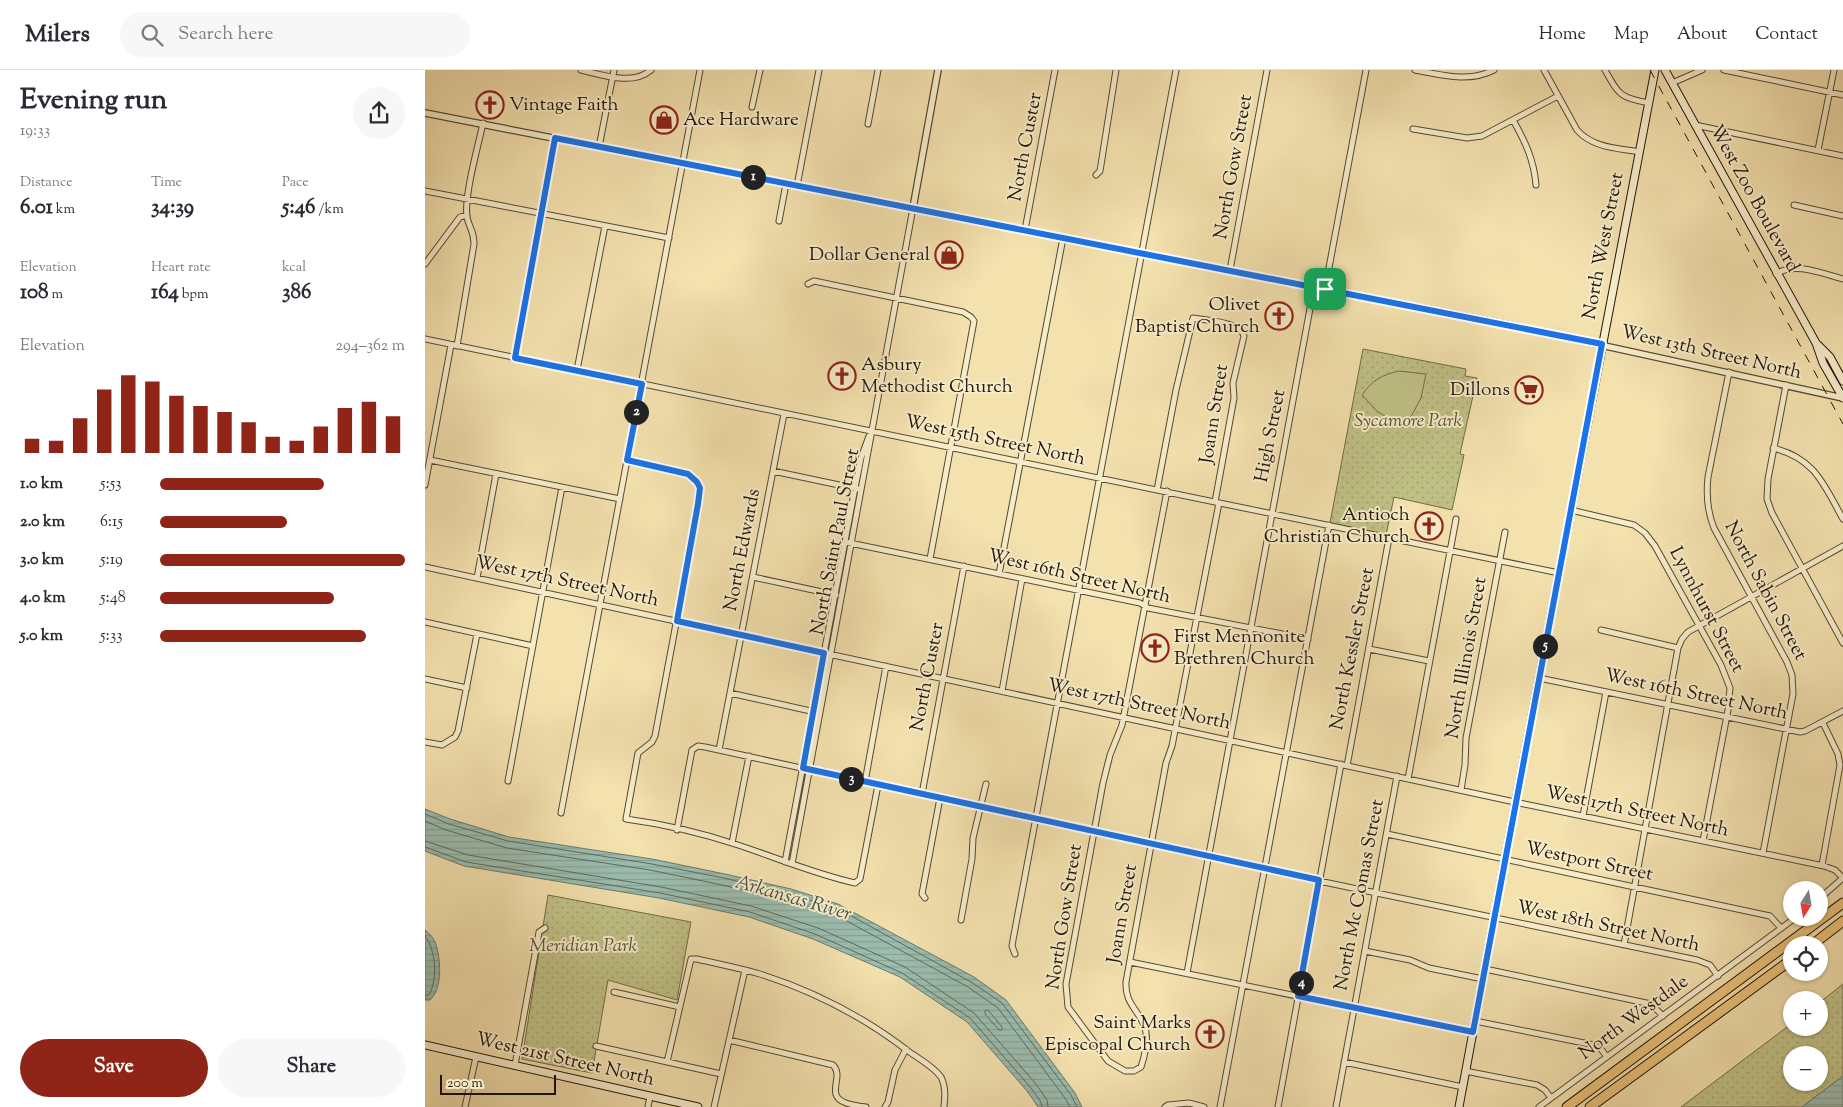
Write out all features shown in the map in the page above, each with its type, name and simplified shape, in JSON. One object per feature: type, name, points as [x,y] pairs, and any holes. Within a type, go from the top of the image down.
[{"type":"highway","points":[[1567,1107],[1843,903]]},
{"type":"highway","points":[[1824,936],[1843,921]]},
{"type":"highway","points":[[1590,1107],[1783,966]]},
{"type":"main road","name":"North West Street","points":[[1459,1107],[1515,802],[1655,70]]},
{"type":"main road","name":"West Zoo Boulevard","points":[[1665,70],[1816,343],[1823,363],[1843,398]]},
{"type":"main road","name":"West Zoo Boulevard","points":[[1816,343],[1830,358],[1843,381]]},
{"type":"main road","name":"West 21st Street North","points":[[425,1045],[698,1107]]},
{"type":"street","points":[[581,70],[613,77],[632,78],[651,70]]},
{"type":"street","points":[[599,147],[614,70]]},
{"type":"street","points":[[561,813],[700,70]]},
{"type":"street","points":[[752,107],[760,70]]},
{"type":"street","points":[[797,186],[819,70]]},
{"type":"street","points":[[868,124],[878,70]]},
{"type":"street","name":"North Saint Paul Street","points":[[785,862],[819,712],[938,70]]},
{"type":"street","name":"North Custer","points":[[1025,230],[1055,70]]},
{"type":"street","points":[[1096,175],[1099,171],[1116,70]]},
{"type":"street","points":[[1015,954],[1012,946],[1013,940],[1176,70]]},
{"type":"street","name":"North Gow Street","points":[[1230,270],[1267,70]]},
{"type":"street","points":[[1325,289],[1366,70]]},
{"type":"street","points":[[1415,70],[1467,78],[1483,75],[1494,70]]},
{"type":"street","points":[[1544,70],[1577,130],[1587,140],[1604,146],[1639,152]]},
{"type":"street","points":[[1605,70],[1619,94],[1629,99],[1649,103]]},
{"type":"street","points":[[1672,83],[1701,70]]},
{"type":"street","points":[[1724,70],[1843,95]]},
{"type":"street","points":[[1819,150],[1834,70]]},
{"type":"street","points":[[1413,129],[1467,138],[1489,133],[1558,96]]},
{"type":"street","name":"West 13th Street North","points":[[425,112],[1602,344],[1843,398]]},
{"type":"street","points":[[1513,120],[1530,152],[1536,185]]},
{"type":"street","points":[[425,485],[454,345],[460,328],[474,244],[474,233],[467,215],[467,199],[483,124]]},
{"type":"street","points":[[1695,125],[1843,156]]},
{"type":"street","points":[[515,358],[555,138]]},
{"type":"street","points":[[779,221],[786,184]]},
{"type":"street","points":[[425,191],[669,238]]},
{"type":"street","points":[[1794,205],[1843,216]]},
{"type":"street","points":[[425,264],[460,216],[467,215]]},
{"type":"street","points":[[577,370],[605,226]]},
{"type":"street","points":[[999,574],[1063,238]]},
{"type":"street","points":[[1777,274],[1785,268],[1795,268],[1843,278]]},
{"type":"street","points":[[808,284],[814,281],[968,314],[974,322],[930,559]]},
{"type":"street","name":"High Street","points":[[1187,974],[1314,287]]},
{"type":"street","name":"Joann Street","points":[[1118,1068],[1129,1071],[1141,1067],[1146,1042],[1144,1026],[1127,998],[1126,982],[1166,762],[1176,728],[1197,618],[1234,398],[1233,383],[1244,340],[1243,332],[1233,326],[1193,318],[1176,390],[1157,490]]},
{"type":"street","name":"West 15th Street North","points":[[425,339],[1559,573]]},
{"type":"street","name":"North Sabin Street","points":[[1729,372],[1708,477],[1707,502],[1710,519],[1787,662],[1792,675],[1793,694],[1763,853]]},
{"type":"street","points":[[1786,385],[1773,448],[1767,499],[1772,513],[1843,643]]},
{"type":"street","name":"North Edwards","points":[[719,750],[783,414]]},
{"type":"street","name":"North Saint Paul Street","points":[[792,864],[813,711],[861,458],[871,432]]},
{"type":"street","points":[[1773,448],[1795,455],[1811,466],[1821,479],[1843,519]]},
{"type":"street","points":[[430,460],[619,499]]},
{"type":"street","points":[[627,460],[688,474],[697,482],[700,488],[655,736],[652,742],[638,753],[625,820],[732,843],[785,862],[855,883],[861,877],[878,784]]},
{"type":"street","points":[[773,471],[861,490]]},
{"type":"street","points":[[477,578],[496,474]]},
{"type":"street","points":[[508,781],[562,487]]},
{"type":"street","name":"North Gow Street","points":[[1118,1068],[1108,1061],[1098,1049],[1068,1007],[1066,984],[1094,831],[1110,755],[1124,717],[1167,491]]},
{"type":"street","name":"Lynnhurst Street","points":[[1571,510],[1634,525],[1645,533],[1655,546],[1721,665],[1730,688],[1727,717],[1703,841]]},
{"type":"street","points":[[1408,779],[1456,519]]},
{"type":"street","points":[[1220,1107],[1329,526]]},
{"type":"street","name":"North Illinois Street","points":[[1461,790],[1465,765],[1466,738],[1505,532]]},
{"type":"street","name":"North Kessler Street","points":[[1279,1107],[1319,880],[1369,649],[1389,538]]},
{"type":"street","name":"West 16th Street North","points":[[845,542],[1140,603],[1145,606],[1197,618],[1308,639]]},
{"type":"street","points":[[1624,945],[1678,648],[1687,632],[1843,546]]},
{"type":"street","name":"North Custer","points":[[922,794],[964,566]]},
{"type":"street","name":"West 17th Street North","points":[[425,567],[1515,802],[1822,865],[1835,870],[1843,878]]},
{"type":"street","points":[[753,577],[841,596]]},
{"type":"street","points":[[1002,692],[1022,579]]},
{"type":"street","points":[[425,622],[533,646]]},
{"type":"street","points":[[1601,630],[1678,648]]},
{"type":"street","points":[[425,742],[442,745],[448,743],[455,737],[458,731],[477,634]]},
{"type":"street","points":[[1369,649],[1429,661]]},
{"type":"street","points":[[865,782],[886,666]]},
{"type":"street","name":"West 16th Street North","points":[[1539,678],[1785,729],[1805,731],[1843,711]]},
{"type":"street","points":[[425,679],[467,688]]},
{"type":"street","points":[[1583,816],[1606,692]]},
{"type":"street","points":[[730,693],[819,712]]},
{"type":"street","points":[[1822,865],[1840,765],[1838,754],[1823,723]]},
{"type":"street","name":"West 18th Street North","points":[[677,830],[691,757],[695,747],[698,746],[1704,962],[1710,965],[1718,976]]},
{"type":"street","points":[[732,843],[749,756]]},
{"type":"street","name":"North Mc Comas Street","points":[[1336,1107],[1397,776]]},
{"type":"street","points":[[961,920],[972,859],[973,838],[985,784]]},
{"type":"street","points":[[925,898],[922,894],[940,798]]},
{"type":"street","name":"Westport Street","points":[[1387,834],[1770,916],[1781,928]]},
{"type":"street","points":[[1828,891],[1843,878]]},
{"type":"street","name":"North Westdale","points":[[1539,1107],[1784,926]]},
{"type":"street","points":[[515,1065],[539,932],[545,928]]},
{"type":"street","points":[[1365,950],[1410,960],[1429,968],[1483,979]]},
{"type":"street","points":[[667,1062],[691,959],[697,959],[745,970],[794,987],[835,1005],[869,1023],[935,1070],[941,1078],[945,1091],[943,1107]]},
{"type":"street","points":[[1129,962],[1473,1032]]},
{"type":"street","points":[[1485,969],[1651,1004],[1663,1016]]},
{"type":"street","points":[[714,1107],[745,970]]},
{"type":"street","points":[[614,992],[680,1007]]},
{"type":"street","points":[[1475,1021],[1594,1045],[1607,1056]]},
{"type":"street","points":[[729,1040],[833,1065],[837,1073],[835,1093],[837,1097],[846,1103],[866,1107]]},
{"type":"street","points":[[596,1046],[721,1074]]},
{"type":"street","points":[[885,1107],[888,1102],[895,1070],[906,1049]]},
{"type":"street","points":[[465,1107],[476,1056]]},
{"type":"street","points":[[1344,1062],[1463,1087]]},
{"type":"street","points":[[1465,1071],[1537,1085],[1545,1090],[1551,1098]]},
{"type":"street","points":[[648,1107],[650,1096]]},
{"type":"street","points":[[1165,1107],[1167,1105],[1189,1103],[1204,1107]]},
{"type":"green space","name":"Sycamore Park","points":[[1363,349],[1466,369],[1465,376],[1477,378],[1460,454],[1464,455],[1452,510],[1394,497],[1386,535],[1330,523]]},
{"type":"green space","points":[[1399,371],[1426,374],[1421,398],[1406,426],[1402,427],[1377,411],[1362,395],[1378,379]]},
{"type":"green space","name":"Meridian Park","points":[[548,895],[691,922],[677,1000],[608,980],[592,1073],[522,1059]]},
{"type":"green space","points":[[1843,984],[1843,1076],[1828,1087],[1828,1046],[1783,1046],[1783,1091],[1823,1091],[1802,1107],[1681,1107],[1783,1030],[1783,1036],[1828,1036],[1828,996]]},
{"type":"water","name":"Arkansas River","points":[[425,809],[450,819],[509,837],[652,859],[791,889],[838,904],[974,977],[1006,1000],[1075,1093],[1082,1107],[1038,1107],[1027,1091],[967,1022],[900,977],[813,939],[749,917],[659,898],[464,866],[425,851]]},
{"type":"water","points":[[425,930],[435,942],[439,956],[439,981],[430,1000],[425,1000]]},
{"type":"water","points":[[1843,1076],[1843,1107],[1802,1107],[1823,1091],[1828,1091],[1828,1087]]},
{"type":"railway","points":[[1650,70],[1843,424]]},
{"type":"place","name":"Vintage Faith","points":[[490,105]]},
{"type":"place","name":"Ace Hardware","points":[[664,120]]},
{"type":"place","name":"Dollar General","points":[[949,255]]},
{"type":"place","name":"Olivet Baptist Church","points":[[1279,316]]},
{"type":"place","name":"Asbury Methodist Church","points":[[842,376]]},
{"type":"place","name":"Dillons","points":[[1529,390]]},
{"type":"place","name":"Antioch Christian Church","points":[[1429,526]]},
{"type":"place","name":"First Mennonite Brethren Church","points":[[1155,648]]},
{"type":"place","name":"Saint Marks Episcopal Church","points":[[1210,1034]]},
{"type":"route","points":[[555,138],[1325,289],[1602,344],[1473,1032],[1298,996],[1319,880],[803,768],[824,653],[677,621],[700,488],[693,477],[688,474],[627,460],[642,384],[515,358],[555,138]]}]
